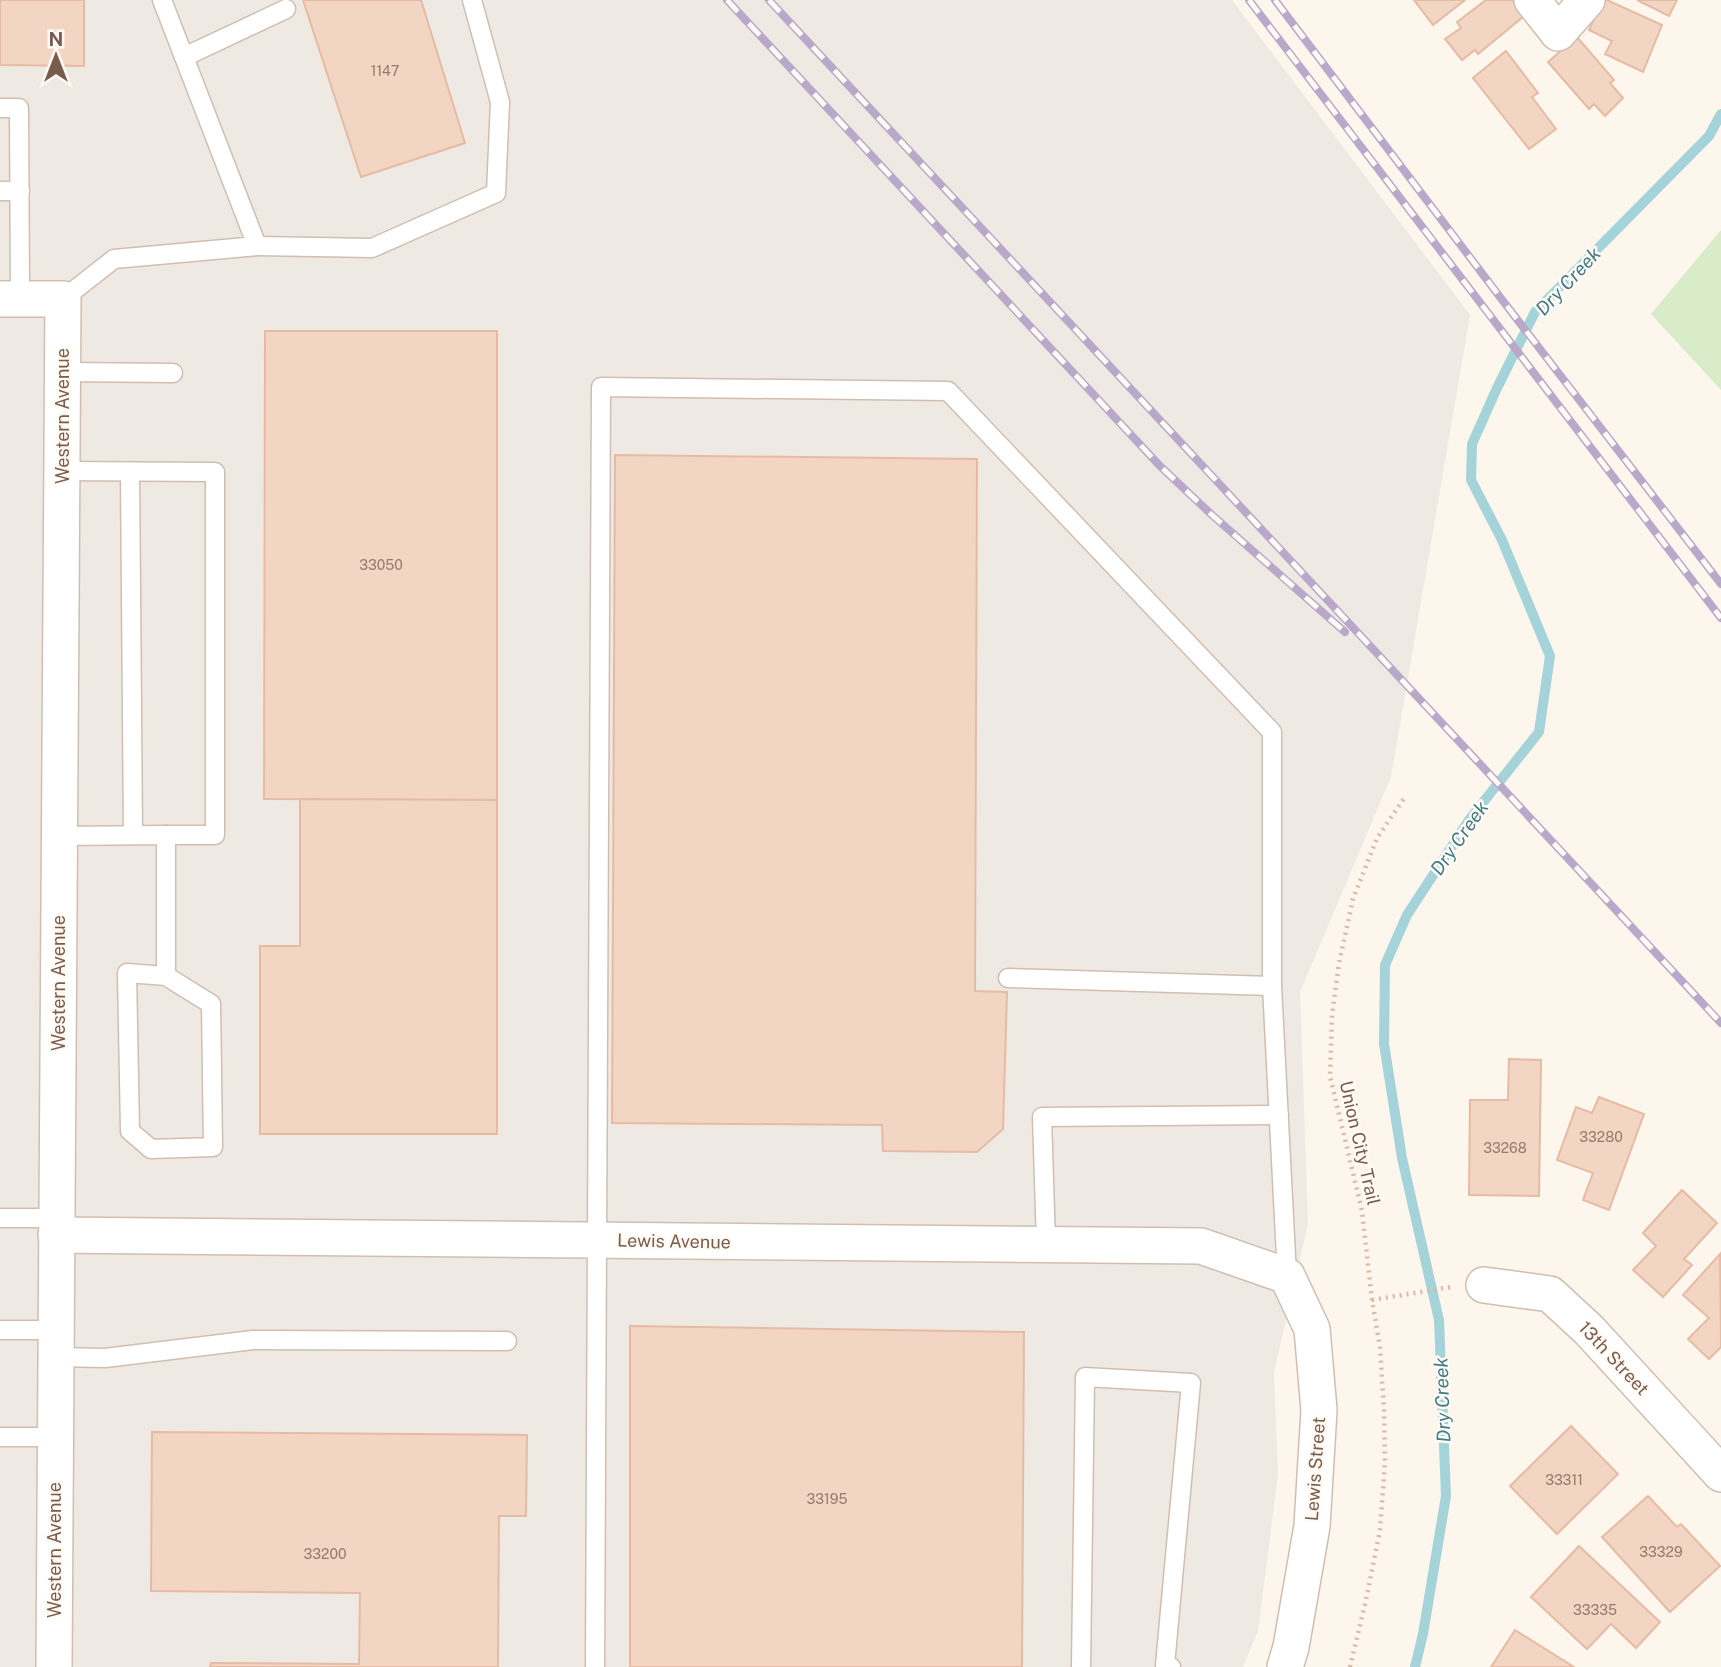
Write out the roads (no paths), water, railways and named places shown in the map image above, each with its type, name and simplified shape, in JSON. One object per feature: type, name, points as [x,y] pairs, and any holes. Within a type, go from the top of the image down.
[{"type":"street","points":[[1532,0],[1558,33],[1587,0]]},
{"type":"street","points":[[10,299],[63,299]]},
{"type":"street","name":"Western Avenue","points":[[54,1667],[63,299]]},
{"type":"street","name":"Lewis Avenue","points":[[57,1227],[597,1240],[1201,1246],[1287,1276]]},
{"type":"street","name":"Lewis Street","points":[[1286,1667],[1292,1647],[1312,1525],[1319,1410],[1312,1329],[1287,1276]]},
{"type":"street","name":"13th Street","points":[[1469,1286],[1550,1294],[1589,1330],[1721,1474]]},
{"type":"lane","points":[[162,0],[257,247]]},
{"type":"lane","points":[[63,299],[114,259],[257,247],[372,248],[496,194],[500,102],[472,0]]},
{"type":"lane","points":[[184,57],[286,9]]},
{"type":"lane","points":[[0,108],[19,108],[20,191],[10,299]]},
{"type":"lane","points":[[0,191],[20,191]]},
{"type":"lane","points":[[63,372],[173,373]]},
{"type":"lane","points":[[595,1667],[601,387],[948,391],[1272,732],[1272,986],[1287,1276]]},
{"type":"lane","points":[[59,836],[215,835],[215,472],[62,471]]},
{"type":"lane","points":[[130,472],[134,835]]},
{"type":"lane","points":[[166,835],[166,976]]},
{"type":"lane","points":[[127,973],[166,976],[211,1004],[213,1147],[151,1149],[130,1131],[127,973]]},
{"type":"lane","points":[[1008,978],[1272,986]]},
{"type":"lane","points":[[1046,1244],[1042,1117],[1279,1115]]},
{"type":"lane","points":[[0,1218],[57,1227]]},
{"type":"lane","points":[[0,1329],[105,1358],[253,1340],[507,1341]]},
{"type":"lane","points":[[1081,1667],[1085,1377],[1192,1383],[1165,1665],[1171,1667]]},
{"type":"lane","points":[[0,1437],[55,1437]]},
{"type":"waterway","name":"Dry Creek","points":[[1415,1667],[1446,1496],[1439,1320],[1402,1158],[1384,1044],[1385,965],[1407,915],[1469,820],[1539,732],[1550,656],[1502,540],[1471,480],[1472,444],[1535,312],[1709,136],[1721,114]]},
{"type":"railway","points":[[727,0],[1160,466],[1345,632]]},
{"type":"railway","points":[[769,0],[1721,1023]]},
{"type":"railway","points":[[1249,0],[1721,618]]},
{"type":"railway","points":[[1275,0],[1721,584]]}]
